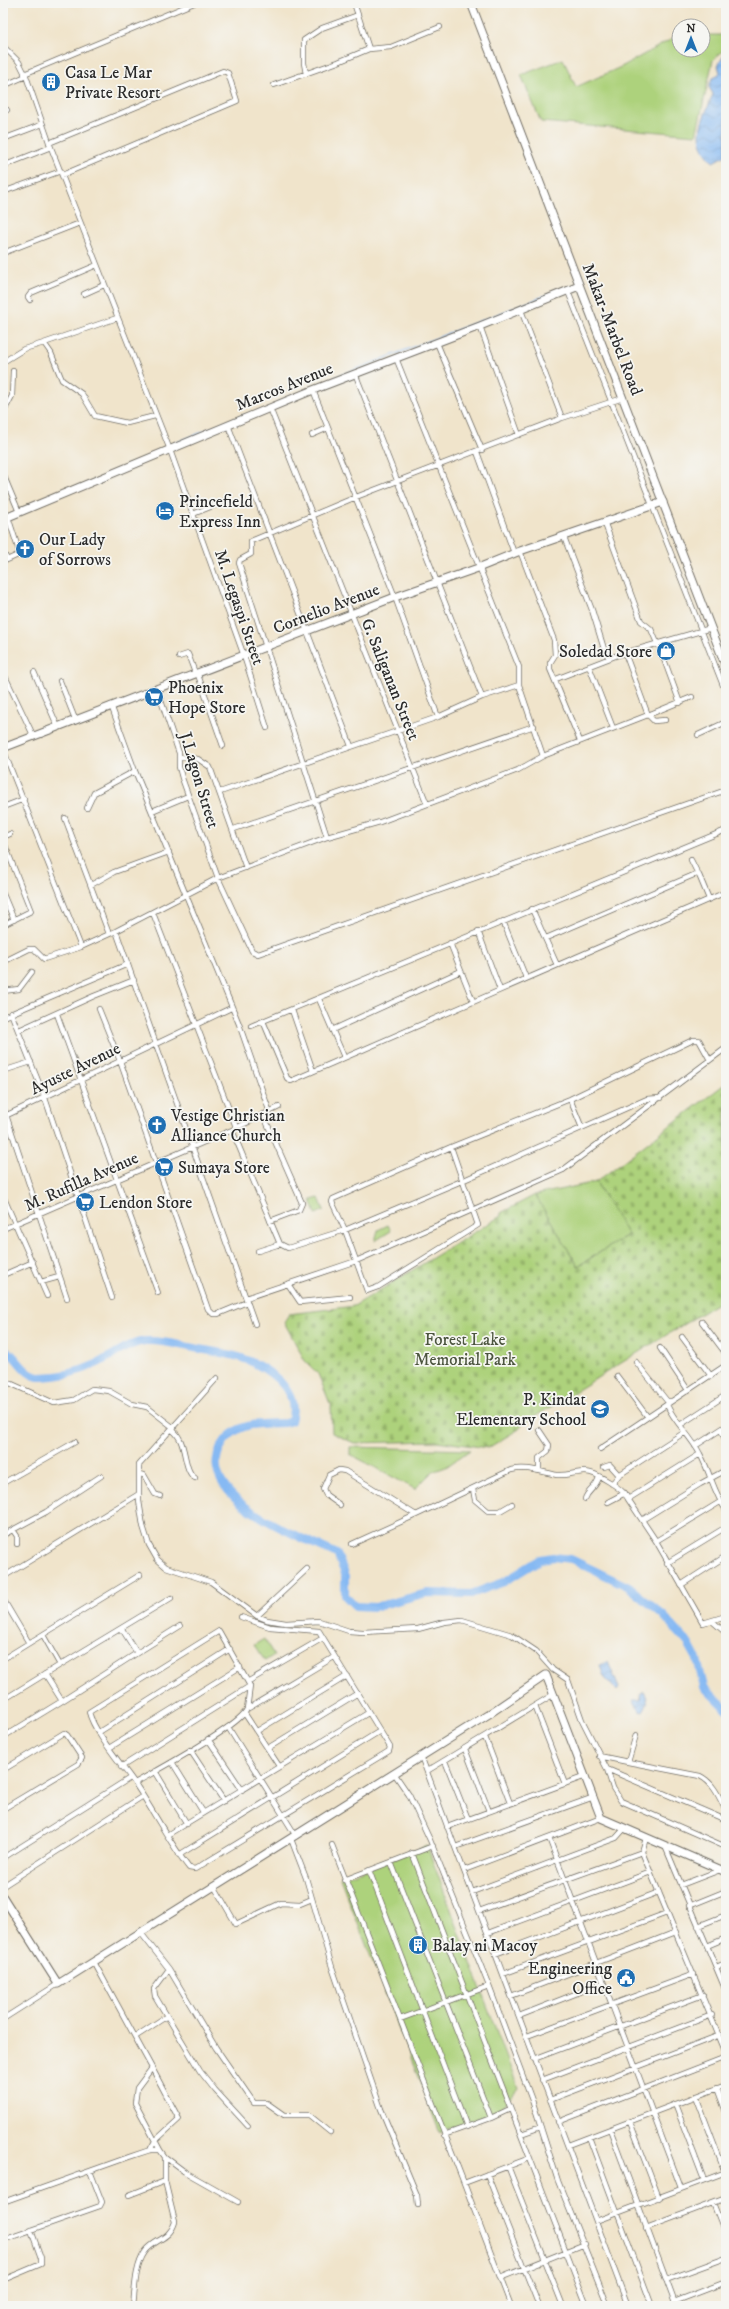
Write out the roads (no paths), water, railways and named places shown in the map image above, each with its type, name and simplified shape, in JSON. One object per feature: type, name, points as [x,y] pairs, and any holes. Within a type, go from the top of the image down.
[{"type":"street","points":[[3,86],[25,75],[194,3]]},
{"type":"street","points":[[354,3],[369,49]]},
{"type":"street","name":"Makar-Marbel Road","points":[[471,3],[726,666]]},
{"type":"street","points":[[306,74],[304,63],[304,40],[322,28],[358,15]]},
{"type":"street","points":[[274,85],[369,49],[391,47],[440,27]]},
{"type":"street","name":"M. Legaspi Street","points":[[3,46],[19,62],[25,75],[96,265],[155,416],[170,450],[244,656],[267,728]]},
{"type":"street","points":[[3,166],[223,71],[228,73],[237,100],[61,173],[3,192]]},
{"type":"street","points":[[3,139],[43,124]]},
{"type":"street","points":[[3,253],[80,223]]},
{"type":"street","points":[[30,300],[29,294],[31,292],[96,265]]},
{"type":"street","points":[[84,294],[104,285]]},
{"type":"street","name":"Marcos Avenue","points":[[5,518],[355,373],[522,310],[579,286]]},
{"type":"street","points":[[569,294],[610,402],[653,506],[726,693]]},
{"type":"street","points":[[522,310],[562,418]]},
{"type":"street","points":[[3,362],[24,349],[117,318]]},
{"type":"street","points":[[480,326],[519,435]]},
{"type":"street","points":[[44,343],[51,353],[62,380],[82,394],[95,416],[112,418],[127,423],[155,416]]},
{"type":"street","points":[[437,343],[480,451],[517,552],[554,640],[555,655],[549,666],[556,679],[580,741]]},
{"type":"street","points":[[396,358],[478,568],[519,667],[519,685],[543,756]]},
{"type":"street","points":[[3,412],[12,396],[13,370]]},
{"type":"street","points":[[355,373],[482,697]]},
{"type":"street","points":[[313,390],[395,597],[438,717]]},
{"type":"street","points":[[327,837],[302,763],[239,561],[251,554],[250,541],[356,497],[480,451],[562,418],[623,398]]},
{"type":"street","name":"G. Saliganan Street","points":[[270,408],[427,804]]},
{"type":"street","points":[[228,425],[270,533],[306,632],[351,746]]},
{"type":"street","points":[[312,435],[328,428]]},
{"type":"street","points":[[3,474],[19,512]]},
{"type":"street","points":[[193,514],[225,501]]},
{"type":"street","name":"Cornelio Avenue","points":[[3,748],[75,718],[196,672],[244,656],[395,597],[478,568],[517,552],[604,524],[663,502]]},
{"type":"street","points":[[3,551],[7,560],[20,554],[5,518]]},
{"type":"street","points":[[604,524],[641,621],[651,629],[658,643],[680,703]]},
{"type":"street","points":[[564,536],[592,610],[604,649],[609,658]]},
{"type":"street","points":[[556,679],[609,658],[711,628]]},
{"type":"street","points":[[625,653],[648,715],[654,721],[665,720]]},
{"type":"street","points":[[179,657],[188,654],[223,746]]},
{"type":"street","points":[[589,666],[613,728]]},
{"type":"street","points":[[3,672],[6,686],[33,735]]},
{"type":"street","points":[[34,672],[57,725]]},
{"type":"street","points":[[60,681],[75,718]]},
{"type":"street","points":[[220,792],[438,717],[482,697],[519,685]]},
{"type":"street","name":"J.Lagon Street","points":[[157,688],[179,757],[179,767],[188,796],[218,878],[252,951],[258,954],[726,790]]},
{"type":"street","points":[[3,962],[30,949],[34,949],[44,959],[81,946],[153,913],[218,878],[327,837],[380,822],[518,770],[543,756],[692,697]]},
{"type":"street","points":[[111,705],[134,771],[170,852],[231,1008],[239,1024],[270,1110]]},
{"type":"street","points":[[698,735],[726,722]]},
{"type":"street","points":[[234,829],[534,726]]},
{"type":"street","points":[[3,748],[81,946]]},
{"type":"street","points":[[179,757],[198,759],[206,763],[214,775],[234,829],[246,868]]},
{"type":"street","points":[[88,808],[94,793],[134,771]]},
{"type":"street","points":[[152,810],[188,796]]},
{"type":"street","points":[[3,807],[24,799]]},
{"type":"street","points":[[65,818],[109,934]]},
{"type":"street","points":[[251,1026],[319,999],[478,931],[726,830]]},
{"type":"street","points":[[3,925],[30,913],[31,909],[3,839],[10,834]]},
{"type":"street","points":[[91,885],[114,872],[170,852]]},
{"type":"street","points":[[691,860],[709,899]]},
{"type":"street","points":[[546,938],[698,874]]},
{"type":"street","points":[[263,1021],[288,1080],[313,1071],[726,892]]},
{"type":"street","points":[[3,894],[14,920]]},
{"type":"street","points":[[532,909],[557,965]]},
{"type":"street","points":[[153,913],[270,1221],[280,1244],[288,1248],[346,1230],[464,1180],[646,1099],[660,1098]]},
{"type":"street","points":[[503,921],[526,978]]},
{"type":"street","points":[[116,931],[158,1043],[255,1324]]},
{"type":"street","points":[[478,931],[500,990]]},
{"type":"street","points":[[450,943],[473,1001]]},
{"type":"street","points":[[3,1017],[128,964]]},
{"type":"street","points":[[332,1030],[461,971]]},
{"type":"street","points":[[3,991],[19,989],[32,972]]},
{"type":"street","points":[[19,1030],[94,996],[134,980]]},
{"type":"street","points":[[319,999],[344,1057]]},
{"type":"street","name":"Ayuste Avenue","points":[[5,1116],[231,1008]]},
{"type":"street","points":[[99,1009],[120,1061],[208,1309],[214,1314],[218,1314],[247,1300],[288,1284],[356,1261],[474,1210],[568,1167],[726,1048]]},
{"type":"street","points":[[292,1010],[313,1071]]},
{"type":"street","points":[[11,1013],[45,1098],[112,1298]]},
{"type":"street","points":[[57,1014],[82,1079],[158,1293]]},
{"type":"street","points":[[452,1147],[479,1224],[369,1292],[365,1289],[346,1230],[332,1202],[334,1199],[452,1147],[570,1099],[696,1039],[702,1043],[710,1060]]},
{"type":"street","points":[[3,1071],[31,1062]]},
{"type":"street","points":[[570,1099],[582,1128]]},
{"type":"street","points":[[3,1106],[5,1116],[67,1298]]},
{"type":"street","name":"M. Rufilla Avenue","points":[[3,1229],[15,1223],[39,1215],[155,1162],[194,1146],[279,1106]]},
{"type":"street","points":[[263,1114],[302,1203],[299,1210],[270,1221]]},
{"type":"street","points":[[3,1196],[47,1296]]},
{"type":"street","points":[[258,1250],[280,1244]]},
{"type":"street","points":[[3,1275],[33,1262]]},
{"type":"street","points":[[41,1282],[59,1277]]},
{"type":"street","points":[[288,1284],[300,1302],[350,1297]]},
{"type":"street","points":[[702,1322],[726,1354]]},
{"type":"street","points":[[682,1337],[711,1376]]},
{"type":"street","points":[[660,1348],[688,1390]]},
{"type":"street","points":[[636,1362],[667,1401],[672,1401]]},
{"type":"street","points":[[600,1449],[647,1416],[667,1405],[726,1365]]},
{"type":"street","points":[[617,1376],[647,1416]]},
{"type":"street","points":[[217,1378],[173,1429],[140,1463],[139,1494],[143,1526],[149,1545],[161,1564],[211,1582],[257,1616],[267,1620],[286,1623],[326,1622],[349,1631],[363,1632],[412,1630],[453,1620],[468,1621],[519,1638],[545,1659],[554,1670],[568,1680],[582,1720],[608,1769],[613,1788],[621,1801],[726,1847]]},
{"type":"street","points":[[3,1380],[54,1403],[74,1400],[92,1389],[109,1391],[132,1404],[147,1407],[180,1436],[190,1472],[195,1478]]},
{"type":"street","points":[[680,1425],[726,1395]]},
{"type":"street","points":[[667,1405],[700,1454],[720,1502],[726,1510]]},
{"type":"street","points":[[695,1446],[726,1426]]},
{"type":"street","points":[[539,1471],[539,1458],[548,1451],[549,1445],[540,1430]]},
{"type":"street","points":[[721,1430],[726,1441]]},
{"type":"street","points":[[612,1484],[619,1475],[685,1432]]},
{"type":"street","points":[[3,1483],[75,1442]]},
{"type":"street","points":[[628,1499],[700,1454]]},
{"type":"street","points":[[604,1467],[610,1465],[619,1475]]},
{"type":"street","points":[[352,1544],[512,1470],[524,1468],[562,1475],[588,1472],[612,1484],[625,1493],[656,1541],[667,1563],[703,1623],[726,1616]]},
{"type":"street","points":[[340,1505],[326,1495],[323,1489],[329,1475],[339,1470],[345,1471],[416,1515]]},
{"type":"street","points":[[642,1520],[709,1478],[726,1470]]},
{"type":"street","points":[[140,1474],[144,1475],[155,1494],[160,1496]]},
{"type":"street","points":[[3,1535],[46,1512],[101,1476]]},
{"type":"street","points":[[585,1499],[587,1493],[596,1486],[599,1477]]},
{"type":"street","points":[[473,1489],[475,1500],[488,1511],[500,1511],[512,1504]]},
{"type":"street","points":[[608,1502],[625,1493]]},
{"type":"street","points":[[3,1577],[139,1494]]},
{"type":"street","points":[[656,1541],[720,1502]]},
{"type":"street","points":[[667,1563],[726,1527]]},
{"type":"street","points":[[13,1530],[17,1536],[17,1544]]},
{"type":"street","points":[[681,1585],[726,1556]]},
{"type":"street","points":[[257,1616],[307,1569]]},
{"type":"street","points":[[3,1659],[140,1575]]},
{"type":"street","points":[[3,1700],[171,1598]]},
{"type":"street","points":[[3,1599],[29,1643]]},
{"type":"street","points":[[135,1783],[228,1727],[245,1714],[247,1708],[249,1683],[220,1632],[217,1632],[90,1711],[90,1715],[109,1748],[135,1783],[179,1855],[189,1868],[195,1869],[388,1752],[390,1747],[319,1631],[270,1627],[241,1617]]},
{"type":"street","points":[[712,1621],[726,1633]]},
{"type":"street","points":[[3,1737],[180,1626]]},
{"type":"street","points":[[122,1629],[137,1653]]},
{"type":"street","points":[[43,1635],[60,1665]]},
{"type":"street","points":[[122,1767],[249,1683],[323,1638]]},
{"type":"street","points":[[99,1732],[230,1649]]},
{"type":"street","points":[[247,1708],[334,1657]]},
{"type":"street","points":[[109,1748],[240,1667]]},
{"type":"street","points":[[3,2019],[294,1837],[554,1670]]},
{"type":"street","points":[[45,1674],[62,1701]]},
{"type":"street","points":[[546,1675],[601,1818]]},
{"type":"street","points":[[257,1731],[347,1676]]},
{"type":"street","points":[[268,1748],[358,1693]]},
{"type":"street","points":[[427,1771],[554,1694]]},
{"type":"street","points":[[535,1706],[565,1784]]},
{"type":"street","points":[[167,1835],[368,1713]]},
{"type":"street","points":[[245,1714],[280,1766]]},
{"type":"street","points":[[228,1727],[284,1816],[294,1837],[332,1967],[381,2109],[417,2195],[418,2205]]},
{"type":"street","points":[[179,1855],[380,1731]]},
{"type":"street","points":[[3,1770],[64,1733],[67,1735],[82,1758],[78,1764],[3,1809]]},
{"type":"street","points":[[628,1762],[636,1735]]},
{"type":"street","points":[[485,1737],[510,1803]]},
{"type":"street","points":[[208,1739],[242,1790]]},
{"type":"street","points":[[465,1749],[489,1811]]},
{"type":"street","points":[[190,1750],[224,1800]]},
{"type":"street","points":[[421,1756],[628,2306]]},
{"type":"street","points":[[600,1756],[700,1776],[713,1786],[726,1811]]},
{"type":"street","points":[[445,1761],[468,1819]]},
{"type":"street","points":[[172,1762],[204,1812]]},
{"type":"street","points":[[608,1769],[726,1820]]},
{"type":"street","points":[[155,1771],[187,1824]]},
{"type":"street","points":[[394,1773],[409,1795],[433,1846],[489,1986],[541,2127],[558,2181],[585,2244],[608,2306]]},
{"type":"street","points":[[447,1827],[586,1776]]},
{"type":"street","points":[[3,1858],[130,1778]]},
{"type":"street","points":[[3,1886],[143,1796]]},
{"type":"street","points":[[455,1847],[594,1797]]},
{"type":"street","points":[[464,1870],[601,1818],[646,1838],[664,1844],[723,1871]]},
{"type":"street","points":[[472,1892],[556,1859],[616,1838],[625,1828]]},
{"type":"street","points":[[549,1838],[682,2188]]},
{"type":"street","points":[[646,1838],[642,1852],[720,2035],[726,2053]]},
{"type":"street","points":[[664,1844],[725,1988]]},
{"type":"street","points":[[332,1845],[344,1880],[400,2019],[511,2306]]},
{"type":"street","points":[[344,1880],[433,1846]]},
{"type":"street","points":[[479,1911],[642,1852]]},
{"type":"street","points":[[412,1853],[465,1994],[587,2306]]},
{"type":"street","points":[[391,1862],[491,2118]]},
{"type":"street","points":[[369,1870],[467,2127]]},
{"type":"street","points":[[681,1885],[723,1871]]},
{"type":"street","points":[[488,1933],[650,1872]]},
{"type":"street","points":[[214,1886],[236,1924],[282,1903],[300,1904],[312,1899]]},
{"type":"street","points":[[689,1906],[726,1891]]},
{"type":"street","points":[[495,1954],[659,1892]]},
{"type":"street","points":[[3,1897],[58,1984]]},
{"type":"street","points":[[503,1974],[667,1913]]},
{"type":"street","points":[[698,1926],[726,1915]]},
{"type":"street","points":[[511,1996],[676,1932]]},
{"type":"street","points":[[141,1933],[169,1969],[216,2048],[254,2104],[262,2102],[271,2104],[284,2115],[309,2115],[330,2132]]},
{"type":"street","points":[[707,1946],[726,1938]]},
{"type":"street","points":[[94,1962],[180,2116],[178,2121],[155,2141],[150,2150]]},
{"type":"street","points":[[716,1967],[726,1962]]},
{"type":"street","points":[[169,1969],[154,1989],[155,1996],[200,2071],[248,2126]]},
{"type":"street","points":[[527,2036],[694,1974]]},
{"type":"street","points":[[519,2016],[603,1983]]},
{"type":"street","points":[[400,2019],[489,1986]]},
{"type":"street","points":[[534,2059],[703,1995]]},
{"type":"street","points":[[135,2037],[167,2016]]},
{"type":"street","points":[[542,2080],[628,2046],[712,2016]]},
{"type":"street","points":[[550,2100],[720,2035]]},
{"type":"street","points":[[558,2122],[726,2057]]},
{"type":"street","points":[[152,2068],[137,2088],[134,2098],[137,2111],[160,2150],[165,2157],[185,2172],[238,2202]]},
{"type":"street","points":[[568,2145],[726,2085]]},
{"type":"street","points":[[717,2088],[726,2112]]},
{"type":"street","points":[[596,2221],[726,2173],[696,2096]]},
{"type":"street","points":[[676,2104],[704,2180]]},
{"type":"street","points":[[444,2135],[491,2118],[510,2109]]},
{"type":"street","points":[[630,2122],[659,2198]]},
{"type":"street","points":[[520,2134],[541,2127]]},
{"type":"street","points":[[610,2129],[675,2304],[726,2282]]},
{"type":"street","points":[[589,2137],[652,2306]]},
{"type":"street","points":[[3,2202],[150,2150],[160,2150]]},
{"type":"street","points":[[133,2306],[135,2285],[145,2251],[168,2236],[175,2222],[165,2181],[165,2157]]},
{"type":"street","points":[[464,2183],[530,2158]]},
{"type":"street","points":[[508,2166],[546,2260],[562,2306]]},
{"type":"street","points":[[3,2240],[102,2204],[90,2171]]},
{"type":"street","points":[[487,2174],[539,2306]]},
{"type":"street","points":[[130,2195],[165,2181]]},
{"type":"street","points":[[646,2228],[726,2198]]},
{"type":"street","points":[[713,2203],[726,2236]]},
{"type":"street","points":[[3,2280],[41,2264],[41,2258],[31,2230]]},
{"type":"street","points":[[500,2278],[585,2244]]},
{"type":"street","points":[[666,2280],[726,2258]]},
{"type":"water","points":[[726,52],[726,155],[713,162],[706,153],[700,136],[703,120],[713,94],[709,87],[712,79],[720,73],[718,65]]},
{"type":"water","points":[[608,1662],[619,1688],[617,1691],[604,1677],[600,1665]]},
{"type":"water","points":[[644,1692],[647,1697],[647,1702],[643,1712],[639,1711],[633,1700],[641,1700],[640,1695]]},
{"type":"waterway","points":[[334,378],[563,289]]},
{"type":"waterway","points":[[171,445],[245,415]]},
{"type":"waterway","points":[[3,1348],[8,1351],[29,1373],[40,1377],[69,1374],[96,1364],[133,1344],[146,1341],[158,1341],[228,1354],[260,1366],[279,1380],[286,1389],[291,1399],[293,1409],[291,1421],[285,1423],[257,1424],[241,1428],[233,1432],[221,1447],[217,1466],[223,1483],[237,1499],[256,1514],[278,1527],[337,1554],[345,1574],[345,1596],[355,1606],[375,1607],[427,1593],[471,1594],[504,1582],[541,1559],[553,1557],[571,1559],[629,1587],[663,1615],[688,1643],[697,1659],[704,1687],[726,1709]]},
{"type":"place","name":"Casa Le Mar Private Resort","points":[[51,82]]},
{"type":"place","name":"Princefield Express Inn","points":[[165,511]]},
{"type":"place","name":"Our Lady of Sorrows","points":[[25,549]]},
{"type":"place","name":"Soledad Store","points":[[666,651]]},
{"type":"place","name":"Phoenix Hope Store","points":[[154,697]]},
{"type":"place","name":"Vestige Christian Alliance Church","points":[[157,1125]]},
{"type":"place","name":"Sumaya Store","points":[[164,1167]]},
{"type":"place","name":"Lendon Store","points":[[85,1202]]},
{"type":"place","name":"P. Kindat Elementary School","points":[[600,1409]]},
{"type":"place","name":"Balay ni Macoy","points":[[418,1945]]},
{"type":"place","name":"Engineering Office","points":[[626,1978]]},
{"type":"park label","name":"Forest Lake Memorial Park","points":[[465,1349]]}]
